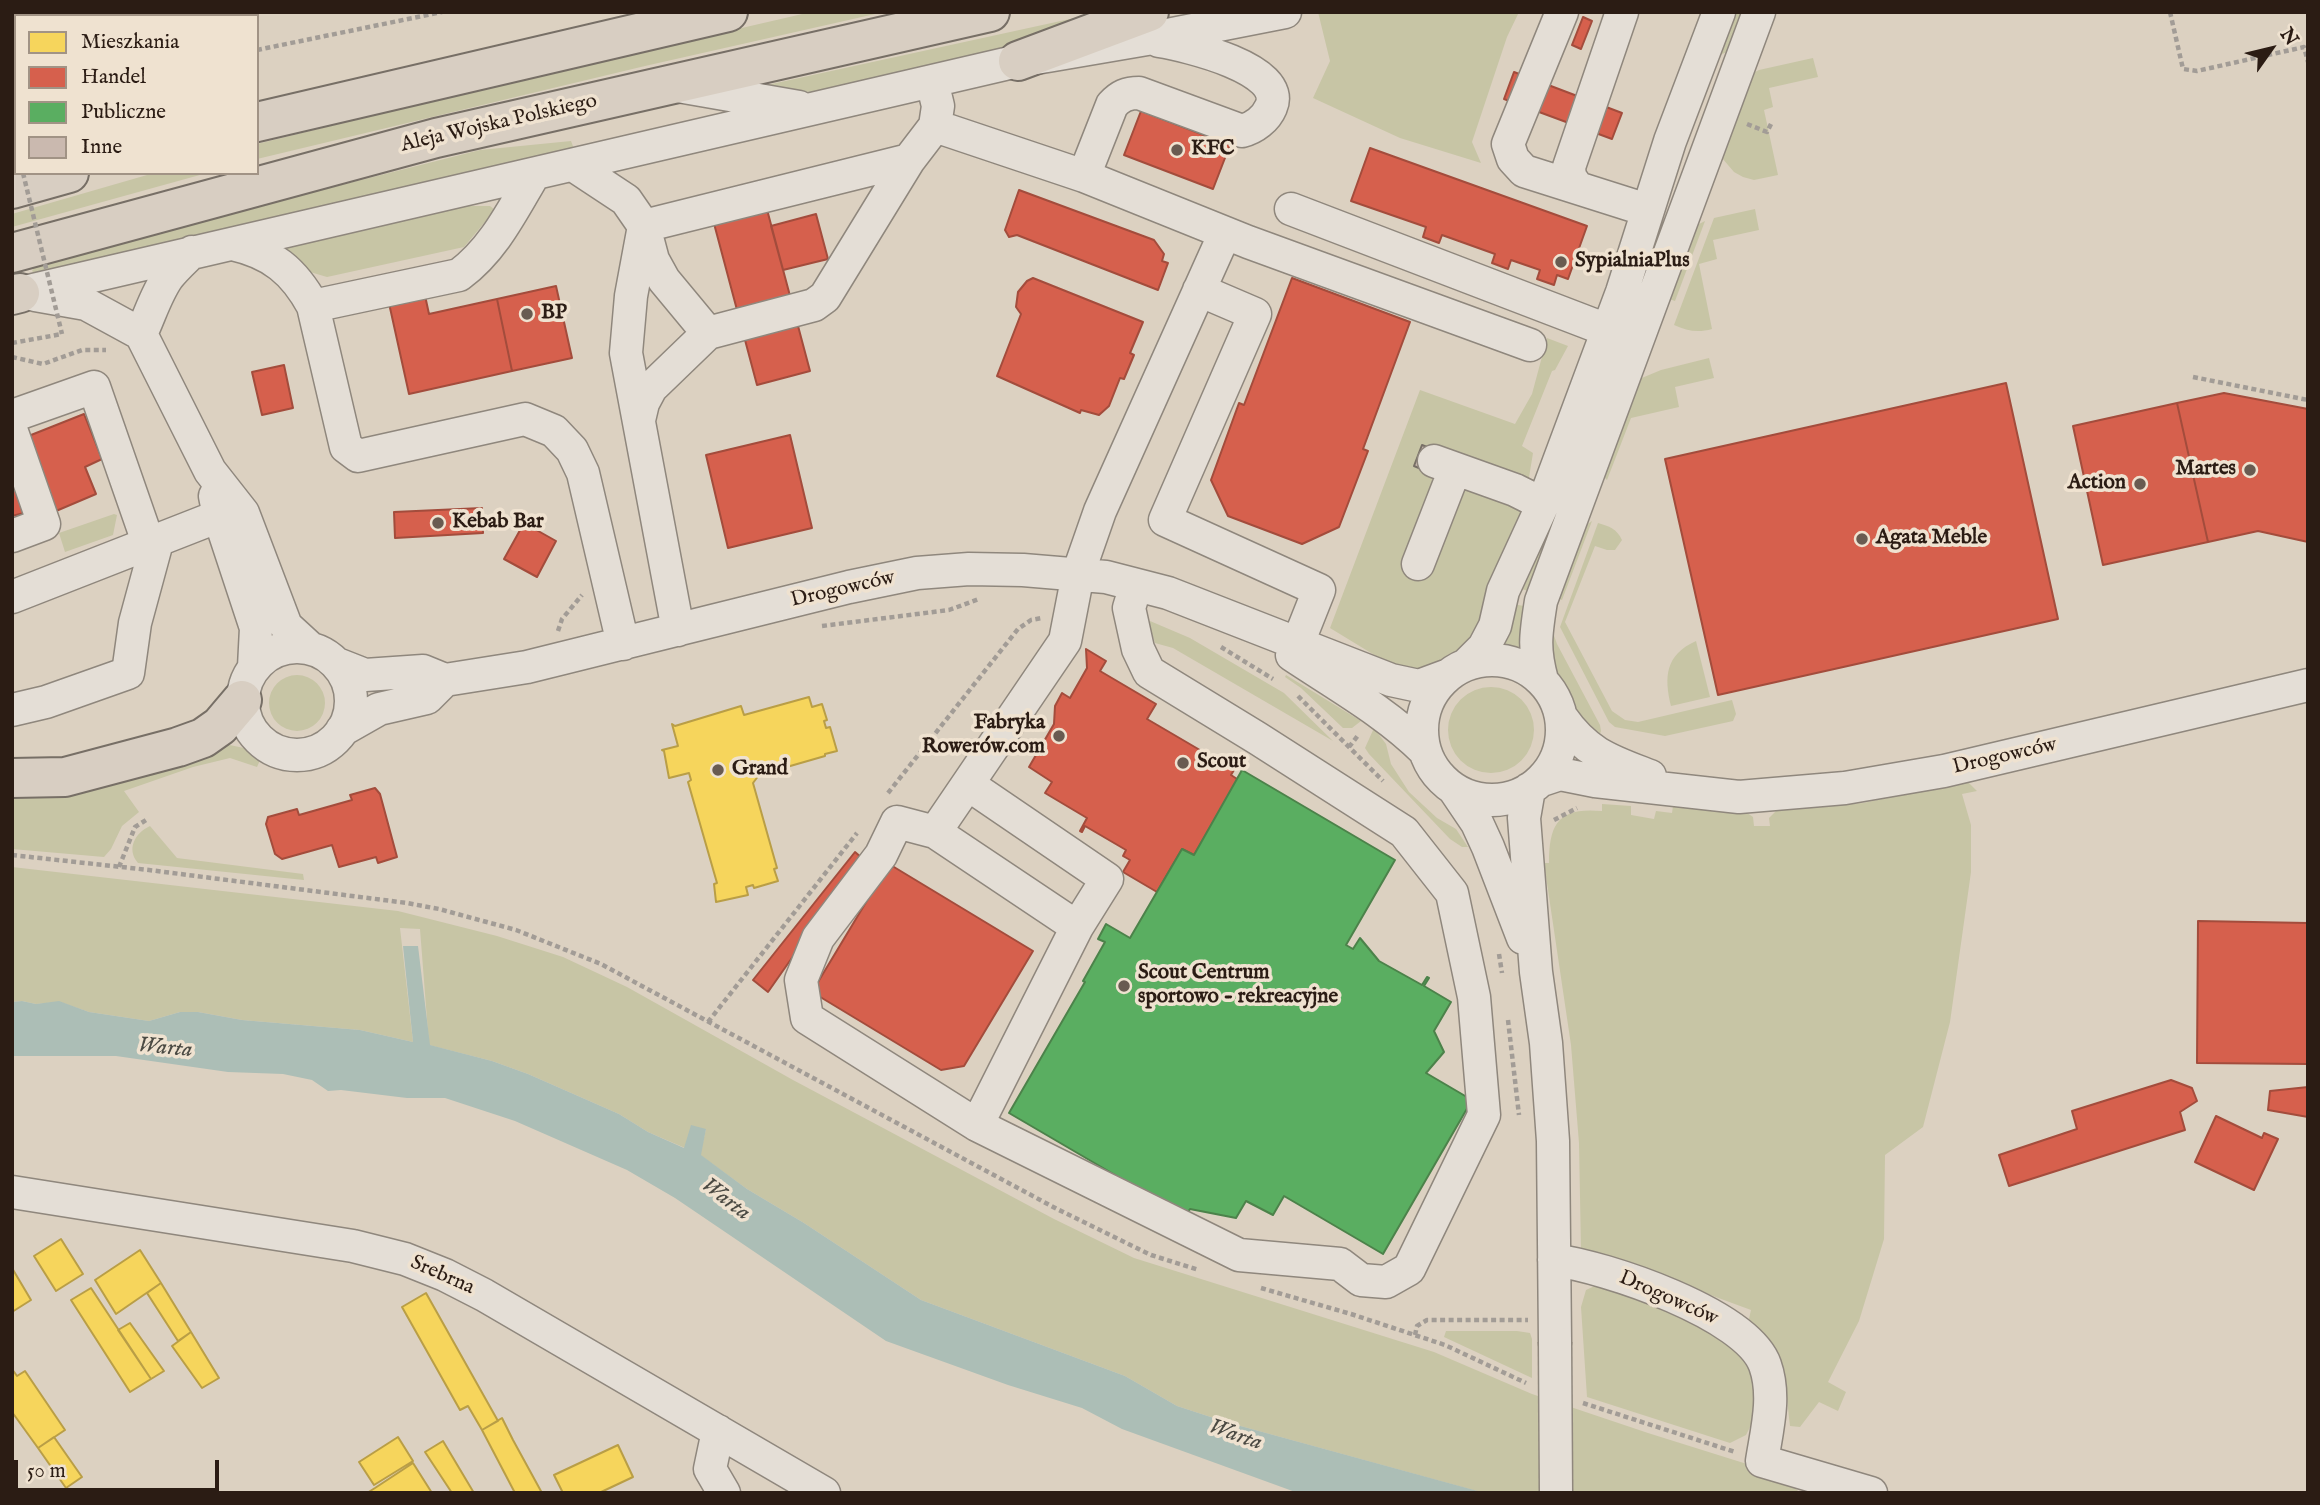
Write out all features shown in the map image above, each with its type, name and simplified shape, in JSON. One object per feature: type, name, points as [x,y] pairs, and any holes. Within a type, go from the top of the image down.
[{"type":"main road","points":[[259,122],[728,12]]},
{"type":"main road","name":"Aleja Wojska Polskiego","points":[[12,253],[436,138],[990,12]]},
{"type":"main road","points":[[1018,61],[1148,26]]},
{"type":"main road","points":[[12,189],[62,175]]},
{"type":"main road","points":[[12,778],[65,776],[203,738],[220,726],[248,683]]},
{"type":"street","points":[[1148,26],[1285,12]]},
{"type":"street","points":[[1562,12],[1508,144],[1513,159],[1524,171],[1647,210]]},
{"type":"street","points":[[1577,187],[1570,177],[1569,167],[1622,12]]},
{"type":"street","points":[[1542,680],[1535,654],[1541,601],[1759,12]]},
{"type":"street","points":[[1536,972],[1477,822],[1454,789],[1436,772],[1425,751],[1422,724],[1429,698],[1484,647],[1495,626],[1503,592],[1544,504],[1622,292],[1670,141],[1717,13]]},
{"type":"street","points":[[1084,176],[1112,105],[1119,97],[1129,93],[1139,93],[1242,131],[1260,122],[1271,107],[1274,94],[1259,74],[1188,46],[1148,26]]},
{"type":"street","points":[[16,294],[1018,61]]},
{"type":"street","points":[[639,420],[643,402],[651,388],[708,333],[814,305],[825,297],[909,160],[934,126],[938,106],[932,81]]},
{"type":"street","points":[[669,85],[811,109]]},
{"type":"street","points":[[934,126],[1084,176],[1225,233],[1530,345]]},
{"type":"street","points":[[643,226],[909,160]]},
{"type":"street","points":[[573,165],[626,200],[643,226],[653,260],[664,280],[708,333]]},
{"type":"street","points":[[313,306],[459,275],[476,262],[493,242],[534,174]]},
{"type":"street","points":[[1292,209],[1607,330]]},
{"type":"street","points":[[643,226],[631,296],[626,353],[678,630]]},
{"type":"street","points":[[935,832],[1065,640],[1078,574],[1100,510],[1225,233]]},
{"type":"street","points":[[232,244],[255,249],[289,271],[303,288],[313,306],[346,447],[353,453],[358,456],[525,419],[554,432],[572,450],[583,473],[623,644]]},
{"type":"street","points":[[141,334],[169,276],[192,252]]},
{"type":"street","points":[[1199,290],[1255,314],[1165,520],[1319,590],[1298,643]]},
{"type":"street","points":[[16,294],[74,301],[141,334],[210,471],[243,513],[286,626],[310,648],[337,664],[347,683],[351,704],[342,730],[330,743],[315,752],[298,755],[281,753],[265,745],[253,732],[245,717],[256,628],[219,516],[210,471]]},
{"type":"street","points":[[12,416],[94,387],[153,544],[135,623],[128,673],[46,702],[12,710]]},
{"type":"street","points":[[12,432],[44,524],[12,536]]},
{"type":"street","points":[[1418,564],[1445,465],[1515,490],[1544,504]]},
{"type":"street","points":[[12,597],[219,516]]},
{"type":"street","name":"Drogowców","points":[[337,664],[365,675],[423,671],[444,680],[527,667],[849,587],[916,573],[969,569],[1023,570],[1106,577],[1168,593],[1391,680],[1419,686],[1457,670]]},
{"type":"street","points":[[1077,927],[935,832],[897,822],[881,855],[818,938],[801,980],[807,1018],[977,1125],[1239,1255],[1340,1264],[1361,1280],[1386,1282],[1409,1269],[1484,1115],[1474,998],[1452,892],[1404,832],[1149,672],[1138,649],[1129,608],[1136,585]]},
{"type":"street","name":"Drogowców","points":[[1242,622],[1375,710],[1409,735],[1425,751]]},
{"type":"street","points":[[248,683],[266,656],[279,649],[310,648]]},
{"type":"street","points":[[1457,670],[1494,659],[1520,665],[1542,680],[1551,691],[1562,718],[1562,740],[1555,761],[1536,784],[1524,818],[1553,1141],[1554,1259],[1546,1331],[1556,1493]]},
{"type":"street","name":"Drogowców","points":[[342,730],[379,709],[427,698],[444,680]]},
{"type":"street","name":"Drogowców","points":[[1536,784],[1560,774],[1595,781],[1739,797],[1845,788],[1932,773],[2308,685]]},
{"type":"street","name":"Drogowców","points":[[1562,718],[1574,736],[1602,757],[1698,793]]},
{"type":"street","points":[[1454,789],[1478,799],[1505,799],[1536,784]]},
{"type":"street","points":[[969,785],[1107,879],[1077,927],[977,1125]]},
{"type":"street","name":"Srebrna","points":[[12,1192],[353,1246],[405,1259],[484,1295],[824,1493]]},
{"type":"street","name":"Drogowców","points":[[1554,1259],[1630,1279],[1702,1310],[1748,1339],[1764,1362],[1772,1390],[1762,1461]]},
{"type":"street","points":[[718,1431],[710,1469],[723,1493]]},
{"type":"street","points":[[1762,1461],[1871,1493]]},
{"type":"path","points":[[259,50],[442,12]]},
{"type":"path","points":[[2170,12],[2183,69],[2197,71],[2304,47],[2308,62]]},
{"type":"path","points":[[1746,123],[1768,132],[1772,122]]},
{"type":"path","points":[[12,343],[62,334],[23,175]]},
{"type":"path","points":[[2193,377],[2308,400]]},
{"type":"path","points":[[556,637],[562,619],[586,591]]},
{"type":"path","points":[[1548,829],[1558,817],[1582,808]]},
{"type":"path","points":[[119,867],[135,827],[146,820]]},
{"type":"path","points":[[12,855],[407,903],[516,930],[567,948],[601,964],[1105,1234],[1151,1255],[1210,1274]]},
{"type":"path","points":[[1248,1285],[1445,1345],[1528,1384]]},
{"type":"path","points":[[1415,1335],[1418,1326],[1427,1321],[1546,1331]]},
{"type":"path","points":[[1579,1401],[1762,1461]]},
{"type":"shaded area","points":[[811,12],[884,12],[259,159],[259,144]]},
{"type":"shaded area","points":[[1102,12],[1036,40],[817,92],[744,90]]},
{"type":"shaded area","points":[[1318,12],[1519,12],[1507,37],[1472,142],[1481,163],[1400,138],[1313,98],[1330,61]]},
{"type":"shaded area","points":[[1731,12],[1746,12],[1733,49],[1714,58]]},
{"type":"shaded area","points":[[1813,58],[1818,77],[1769,88],[1773,107],[1764,110],[1778,175],[1754,180],[1734,172],[1722,158],[1718,145],[1749,75],[1759,70]]},
{"type":"shaded area","points":[[571,141],[574,149],[36,275],[32,271],[34,268],[262,205],[480,150]]},
{"type":"shaded area","points":[[147,175],[200,175],[12,227],[12,214]]},
{"type":"shaded area","points":[[463,206],[490,206],[495,210],[464,247],[327,277],[310,272],[281,253],[281,247]]},
{"type":"shaded area","points":[[1755,209],[1759,230],[1713,240],[1717,259],[1699,264],[1712,329],[1693,331],[1674,325],[1714,218]]},
{"type":"shaded area","points":[[1705,221],[1675,301],[1669,299],[1695,226]]},
{"type":"shaded area","points":[[1547,338],[1568,346],[1552,371],[1522,446],[1533,453],[1523,514],[1482,635],[1427,672],[1394,667],[1330,628],[1420,390],[1515,424],[1532,394]]},
{"type":"shaded area","points":[[1709,358],[1714,378],[1675,387],[1679,407],[1631,418],[1607,480],[1600,473],[1637,380],[1661,370]]},
{"type":"shaded area","points":[[117,515],[113,535],[65,552],[59,533]]},
{"type":"shaded area","points":[[1563,517],[1537,593],[1513,587],[1553,520]]},
{"type":"shaded area","points":[[1592,521],[1562,600],[1553,596],[1582,528]]},
{"type":"shaded area","points":[[1598,523],[1612,528],[1622,540],[1615,550],[1595,546],[1565,622],[1612,711],[1625,720],[1638,722],[1732,700],[1736,714],[1733,721],[1665,736],[1615,727],[1609,722],[1560,627]]},
{"type":"shaded area","points":[[1509,603],[1533,608],[1521,652],[1498,647]]},
{"type":"shaded area","points":[[1150,621],[1190,638],[1284,693],[1333,741],[1173,648],[1155,643]]},
{"type":"shaded area","points":[[1552,630],[1600,725],[1601,731],[1596,745],[1573,717],[1565,692],[1550,667]]},
{"type":"shaded area","points":[[1696,641],[1710,697],[1671,706],[1669,668],[1678,653]]},
{"type":"shaded area","points":[[291,675],[303,675],[317,683],[325,697],[323,714],[317,723],[303,731],[291,731],[274,719],[269,709],[269,697],[281,680]]},
{"type":"shaded area","points":[[1286,675],[1361,721],[1352,728],[1343,728],[1301,688],[1285,677]]},
{"type":"shaded area","points":[[1491,687],[1515,694],[1527,706],[1534,730],[1527,754],[1515,766],[1491,773],[1467,766],[1455,754],[1448,730],[1455,706],[1467,694]]},
{"type":"shaded area","points":[[1374,728],[1386,744],[1391,764],[1409,792],[1437,818],[1456,829],[1468,847],[1462,847],[1450,839],[1369,754],[1365,748]]},
{"type":"shaded area","points":[[220,743],[244,748],[261,758],[257,767],[230,758],[193,767],[124,791],[139,812],[122,826],[104,857],[12,849],[12,791]]},
{"type":"shaded area","points":[[1967,781],[1977,791],[1962,794],[1971,825],[1971,872],[1950,1022],[1923,1127],[1885,1155],[1884,1239],[1859,1321],[1828,1382],[1846,1392],[1838,1411],[1819,1402],[1800,1427],[1790,1426],[1781,1368],[1770,1343],[1749,1319],[1751,1310],[1602,1255],[1581,1250],[1579,1143],[1571,1045],[1544,863],[1549,863],[1551,837],[1559,820],[1566,815],[1587,810],[1602,811],[1602,804],[1631,806],[1631,815],[1654,819],[1656,811],[1672,813],[1673,806],[1743,810],[1753,817],[1754,826],[1770,826],[1769,818],[1777,810],[1863,803]]},
{"type":"shaded area","points":[[150,826],[177,858],[303,874],[304,880],[138,863],[134,858],[134,842],[140,833]]},
{"type":"shaded area","points":[[12,867],[398,911],[497,936],[563,957],[627,987],[793,1080],[1054,1219],[1134,1258],[1434,1352],[1532,1394],[1782,1475],[1800,1493],[1484,1493],[1177,1406],[1125,1376],[921,1300],[747,1189],[700,1155],[706,1129],[685,1148],[648,1132],[619,1114],[528,1074],[492,1061],[429,1045],[420,929],[400,928],[413,1042],[360,1030],[242,1020],[198,1012],[180,1012],[149,1021],[89,1012],[60,1002],[12,1002]]},
{"type":"shaded area","points":[[1599,1284],[1712,1328],[1748,1357],[1758,1397],[1752,1423],[1746,1435],[1730,1443],[1587,1397],[1581,1307],[1586,1290]]},
{"type":"shaded area","points":[[1446,1331],[1530,1333],[1532,1378],[1444,1337]]},
{"type":"water","name":"Warta","points":[[403,946],[418,946],[430,1045],[492,1061],[528,1074],[619,1114],[648,1132],[684,1148],[691,1125],[706,1129],[701,1155],[747,1189],[921,1300],[1125,1376],[1177,1406],[1485,1493],[1298,1493],[1122,1429],[1082,1408],[1008,1385],[886,1341],[675,1198],[627,1170],[515,1121],[445,1098],[407,1098],[341,1090],[328,1091],[312,1080],[283,1074],[228,1072],[116,1056],[12,1056],[12,1002],[22,1001],[36,1004],[59,1001],[89,1012],[149,1021],[180,1012],[198,1012],[242,1020],[360,1030],[413,1042]]},
{"type":"building: Mieszkania","points":[[809,697],[812,707],[822,704],[827,720],[824,721],[826,728],[830,727],[837,751],[759,775],[753,783],[777,868],[774,869],[778,881],[754,888],[753,885],[746,887],[748,895],[716,902],[714,884],[717,883],[688,782],[691,780],[689,773],[669,778],[662,750],[678,746],[672,724],[675,726],[741,706],[744,715]]},
{"type":"building: Mieszkania","points":[[61,1239],[83,1274],[56,1291],[34,1256]]},
{"type":"building: Mieszkania","points":[[140,1250],[161,1283],[116,1314],[95,1280]]},
{"type":"building: Mieszkania","points":[[12,1268],[31,1300],[12,1312]]},
{"type":"building: Mieszkania","points":[[161,1283],[191,1332],[178,1341],[147,1293]]},
{"type":"building: Mieszkania","points":[[91,1288],[151,1379],[130,1392],[71,1300]]},
{"type":"building: Mieszkania","points":[[426,1293],[498,1421],[482,1430],[468,1406],[460,1410],[402,1307]]},
{"type":"building: Mieszkania","points":[[130,1323],[164,1371],[151,1379],[118,1330]]},
{"type":"building: Mieszkania","points":[[191,1332],[219,1378],[202,1388],[172,1346]]},
{"type":"building: Mieszkania","points":[[12,1369],[17,1376],[25,1371],[65,1430],[38,1448],[12,1412]]},
{"type":"building: Mieszkania","points":[[502,1418],[542,1493],[515,1493],[482,1430]]},
{"type":"building: Mieszkania","points":[[54,1437],[82,1477],[66,1488],[38,1448]]},
{"type":"building: Mieszkania","points":[[398,1437],[413,1461],[374,1485],[359,1462]]},
{"type":"building: Mieszkania","points":[[443,1441],[474,1493],[452,1493],[425,1452]]},
{"type":"building: Mieszkania","points":[[618,1445],[633,1477],[599,1493],[563,1493],[554,1475]]},
{"type":"building: Mieszkania","points":[[413,1463],[432,1493],[367,1493],[375,1488]]},
{"type":"building: Handel","points":[[1583,17],[1592,21],[1581,49],[1572,45]]},
{"type":"building: Handel","points":[[1514,72],[1622,113],[1612,139],[1504,99]]},
{"type":"building: Handel","name":"KFC","points":[[1141,111],[1230,145],[1213,189],[1124,155]]},
{"type":"building: Handel","points":[[1370,148],[1587,226],[1568,279],[1557,275],[1554,285],[1537,279],[1540,270],[1511,260],[1508,269],[1492,263],[1495,254],[1442,235],[1439,243],[1423,237],[1426,227],[1351,201]]},
{"type":"building: Handel","points":[[761,187],[810,371],[757,385],[708,201]]},
{"type":"building: Handel","points":[[1019,190],[1154,240],[1164,254],[1162,261],[1168,263],[1158,290],[1017,235],[1009,237],[1005,230]]},
{"type":"building: Handel","points":[[816,214],[828,259],[783,270],[771,226]]},
{"type":"building: Handel","points":[[419,268],[429,314],[497,299],[512,371],[409,394],[383,276]]},
{"type":"building: Handel","points":[[1033,278],[1143,322],[1130,353],[1134,355],[1124,379],[1120,378],[1109,406],[1099,415],[1081,410],[1080,413],[997,376],[1021,314],[1016,307],[1018,292]]},
{"type":"building: Handel","points":[[1292,278],[1410,322],[1363,449],[1368,451],[1339,527],[1302,544],[1228,516],[1211,480],[1239,403],[1244,405]]},
{"type":"building: Handel","points":[[556,286],[572,358],[512,371],[497,299]]},
{"type":"building: Handel","points":[[284,365],[293,408],[262,415],[252,372]]},
{"type":"building: Handel","name":"Agata Meble","points":[[2006,383],[2058,619],[1718,695],[1665,459]]},
{"type":"building: Handel","name":"Martes","points":[[2224,393],[2308,409],[2308,542],[2258,531],[2208,542],[2177,403]]},
{"type":"building: Handel","name":"Action","points":[[2177,403],[2208,542],[2103,565],[2073,426]]},
{"type":"building: Handel","points":[[84,414],[102,459],[85,467],[96,494],[56,511],[26,437]]},
{"type":"building: Handel","points":[[790,435],[812,528],[728,548],[706,455]]},
{"type":"building: Handel","points":[[12,480],[24,513],[12,516]]},
{"type":"building: Handel","name":"Kebab Bar","points":[[482,508],[483,533],[395,538],[394,512]]},
{"type":"building: Handel","points":[[524,523],[556,541],[537,577],[504,559]]},
{"type":"building: Handel","points":[[1086,649],[1106,661],[1100,671],[1156,704],[1147,719],[1234,770],[1231,775],[1237,779],[1241,774],[1194,855],[1182,849],[1157,892],[1123,872],[1130,860],[1123,856],[1126,850],[1085,826],[1082,832],[1080,831],[1087,818],[1045,793],[1052,782],[1029,767],[1054,724],[1055,706],[1062,693],[1070,698],[1087,668]]},
{"type":"building: Handel","points":[[375,788],[380,794],[397,857],[378,863],[376,857],[339,867],[332,845],[282,859],[275,854],[266,824],[268,817],[297,809],[299,815],[352,800],[350,795]]},
{"type":"building: Handel","points":[[855,852],[862,858],[768,992],[753,980]]},
{"type":"building: Handel","points":[[889,864],[1033,951],[964,1066],[941,1070],[812,992]]},
{"type":"building: Handel","points":[[2198,921],[2308,923],[2308,1064],[2197,1063]]},
{"type":"building: Handel","points":[[2171,1080],[2192,1088],[2197,1101],[2180,1112],[2185,1130],[2009,1186],[1999,1155],[2077,1129],[2072,1111]]},
{"type":"building: Handel","points":[[2308,1087],[2308,1117],[2268,1110],[2270,1091]]},
{"type":"building: Handel","points":[[2216,1116],[2262,1138],[2264,1133],[2278,1139],[2254,1190],[2195,1162]]},
{"type":"building: Publiczne","points":[[1242,770],[1395,860],[1346,945],[1353,949],[1360,938],[1379,961],[1422,985],[1427,977],[1429,978],[1424,986],[1451,1002],[1434,1031],[1444,1052],[1426,1073],[1472,1100],[1383,1254],[1284,1196],[1273,1215],[1246,1201],[1236,1218],[1190,1209],[1185,1216],[1009,1113],[1085,982],[1083,981],[1105,942],[1098,939],[1106,924],[1130,938],[1182,849],[1194,855]]},
{"type":"building: Inne","points":[[1422,445],[1435,450],[1426,471],[1414,466]]},
{"type":"place","name":"KFC","points":[[1177,150]]},
{"type":"place","name":"SypialniaPlus","points":[[1561,262]]},
{"type":"place","name":"BP","points":[[527,314]]},
{"type":"place","name":"Martes","points":[[2250,470]]},
{"type":"place","name":"Action","points":[[2140,484]]},
{"type":"place","name":"Kebab Bar","points":[[438,523]]},
{"type":"place","name":"Agata Meble","points":[[1862,539]]},
{"type":"place","name":"Fabryka Rowerów.com","points":[[1059,736]]},
{"type":"place","name":"Scout","points":[[1183,763]]},
{"type":"place","name":"Grand","points":[[718,770]]},
{"type":"place","name":"Scout Centrum sportowo - rekreacyjne","points":[[1124,986]]}]
